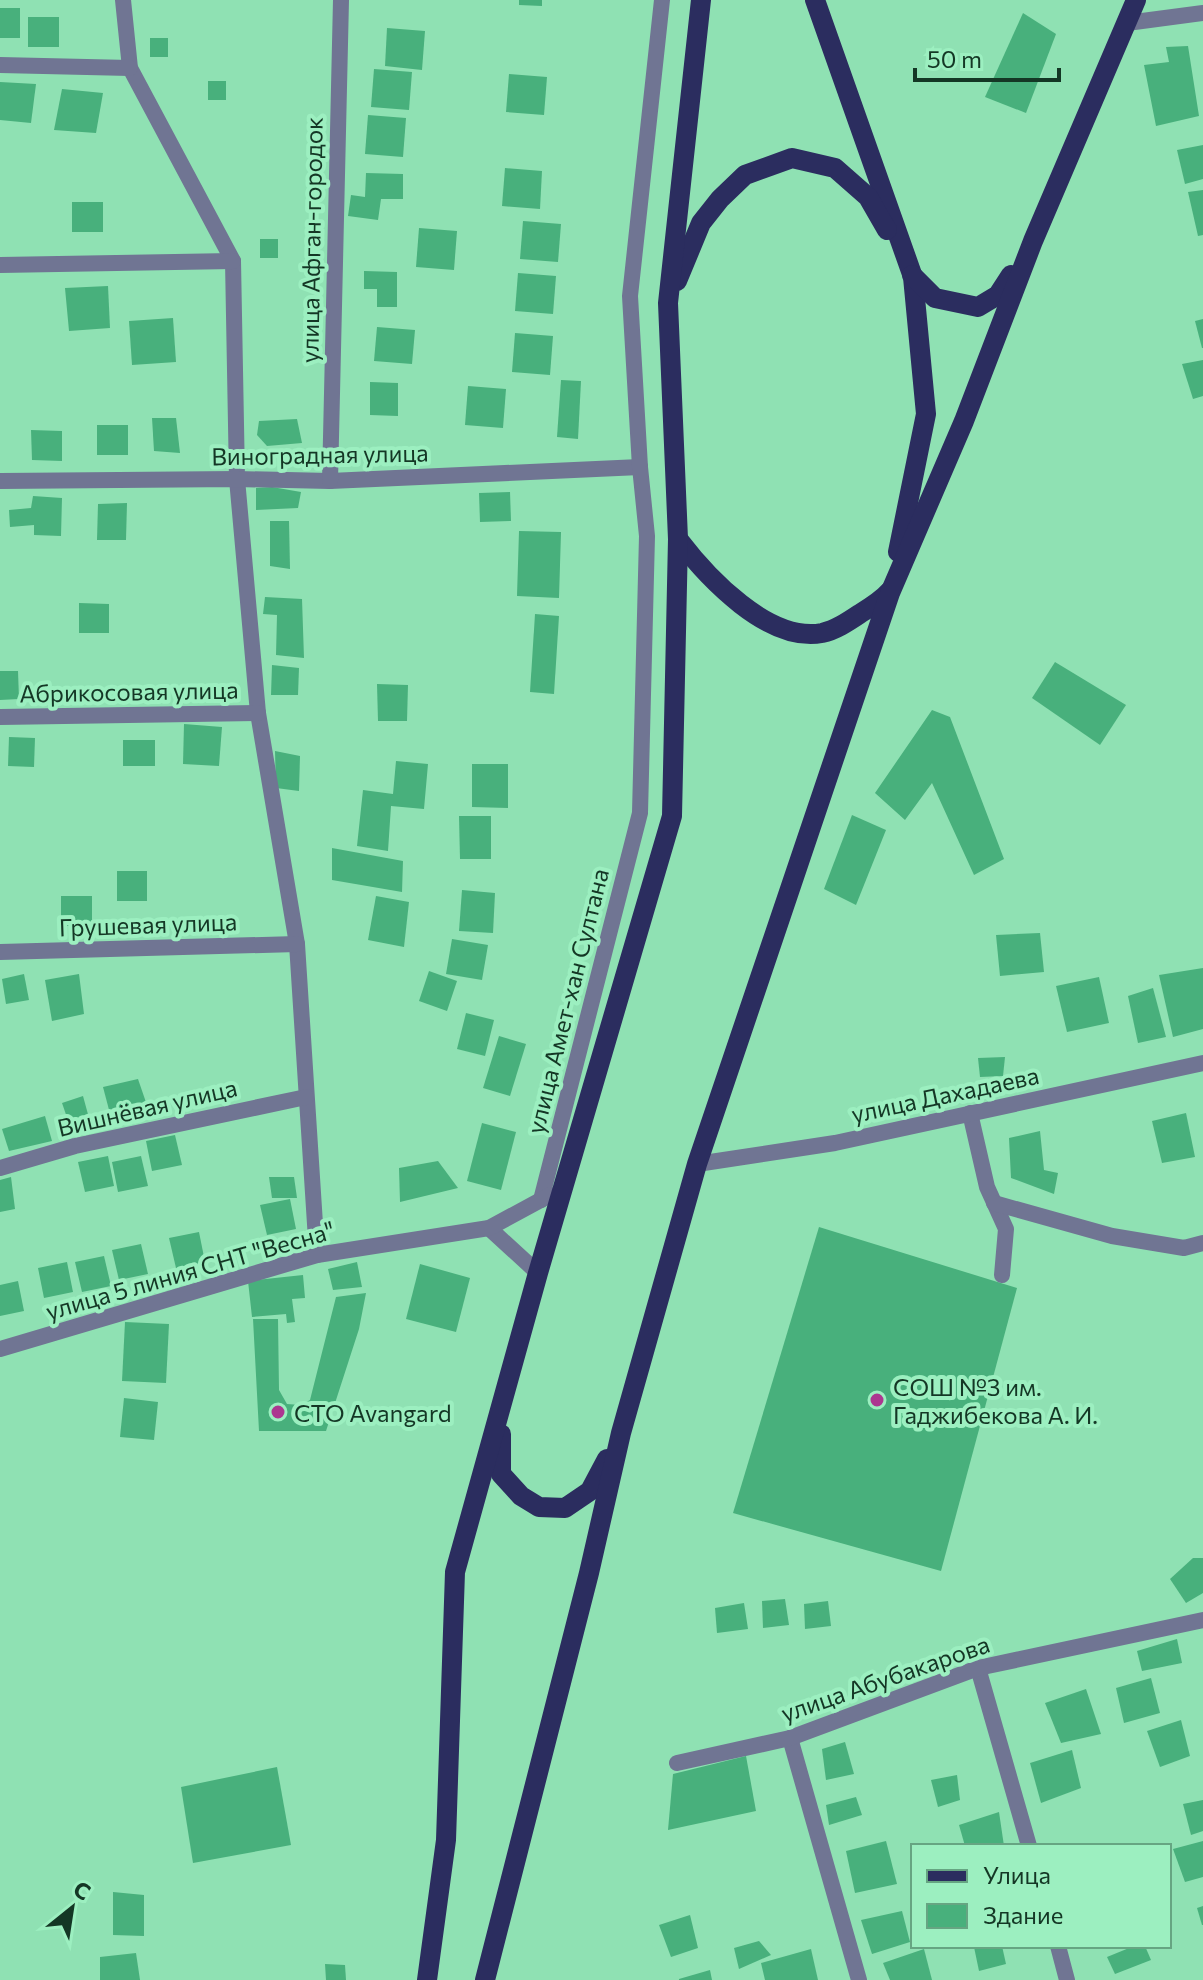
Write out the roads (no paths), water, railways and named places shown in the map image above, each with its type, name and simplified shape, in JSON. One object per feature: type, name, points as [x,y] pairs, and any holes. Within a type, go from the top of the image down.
[{"type":"main road","points":[[427,1980],[446,1840],[455,1572],[538,1273],[672,816],[678,539],[668,303],[701,0]]},
{"type":"main road","points":[[678,539],[711,578],[748,611],[790,631],[821,633],[845,624],[890,593],[926,414],[913,277],[815,0]]},
{"type":"main road","points":[[485,1980],[589,1573],[621,1433],[697,1164],[890,593],[964,421],[1033,241],[1136,0]]},
{"type":"main road","points":[[668,303],[701,223],[720,199],[745,175],[792,158],[835,168],[868,197],[913,277],[935,298],[978,307],[998,295],[1033,241]]},
{"type":"main road","points":[[500,1410],[501,1474],[521,1496],[539,1507],[565,1508],[590,1491],[621,1433]]},
{"type":"street","points":[[123,0],[130,68],[233,261],[237,479],[258,713],[297,944],[317,1255]]},
{"type":"street","name":"улица Афган-городок","points":[[330,481],[341,0]]},
{"type":"street","name":"улица Амет-хан Султана","points":[[541,1200],[640,813],[647,536],[630,296],[662,0]]},
{"type":"street","points":[[1127,23],[1203,13]]},
{"type":"street","points":[[0,65],[130,68]]},
{"type":"street","points":[[0,265],[233,261]]},
{"type":"street","name":"Виноградная улица","points":[[0,481],[330,481],[640,467]]},
{"type":"street","name":"Абрикосовая улица","points":[[0,717],[258,713]]},
{"type":"street","name":"Грушевая улица","points":[[0,952],[297,944]]},
{"type":"street","name":"улица Дахадаева","points":[[697,1164],[835,1143],[1203,1063]]},
{"type":"street","name":"Вишнёвая улица","points":[[0,1168],[75,1146],[306,1097]]},
{"type":"street","points":[[970,1113],[987,1187],[1006,1229],[1002,1275]]},
{"type":"street","name":"улица 5 линия СНТ \"Весна\"","points":[[0,1349],[317,1255],[489,1228],[563,1189]]},
{"type":"street","points":[[994,1203],[1112,1236],[1184,1248],[1203,1243]]},
{"type":"street","points":[[489,1228],[538,1273]]},
{"type":"street","name":"улица Абубакарова","points":[[677,1763],[790,1738],[978,1668],[1203,1620]]},
{"type":"street","points":[[978,1668],[1028,1844]]},
{"type":"street","points":[[790,1738],[859,1980]]},
{"type":"street","points":[[1059,1948],[1067,1980]]},
{"type":"place","name":"СОШ №3 им. Гаджибекова А. И.","points":[[877,1400]]},
{"type":"place","name":"СТО Avangard","points":[[278,1412]]}]
